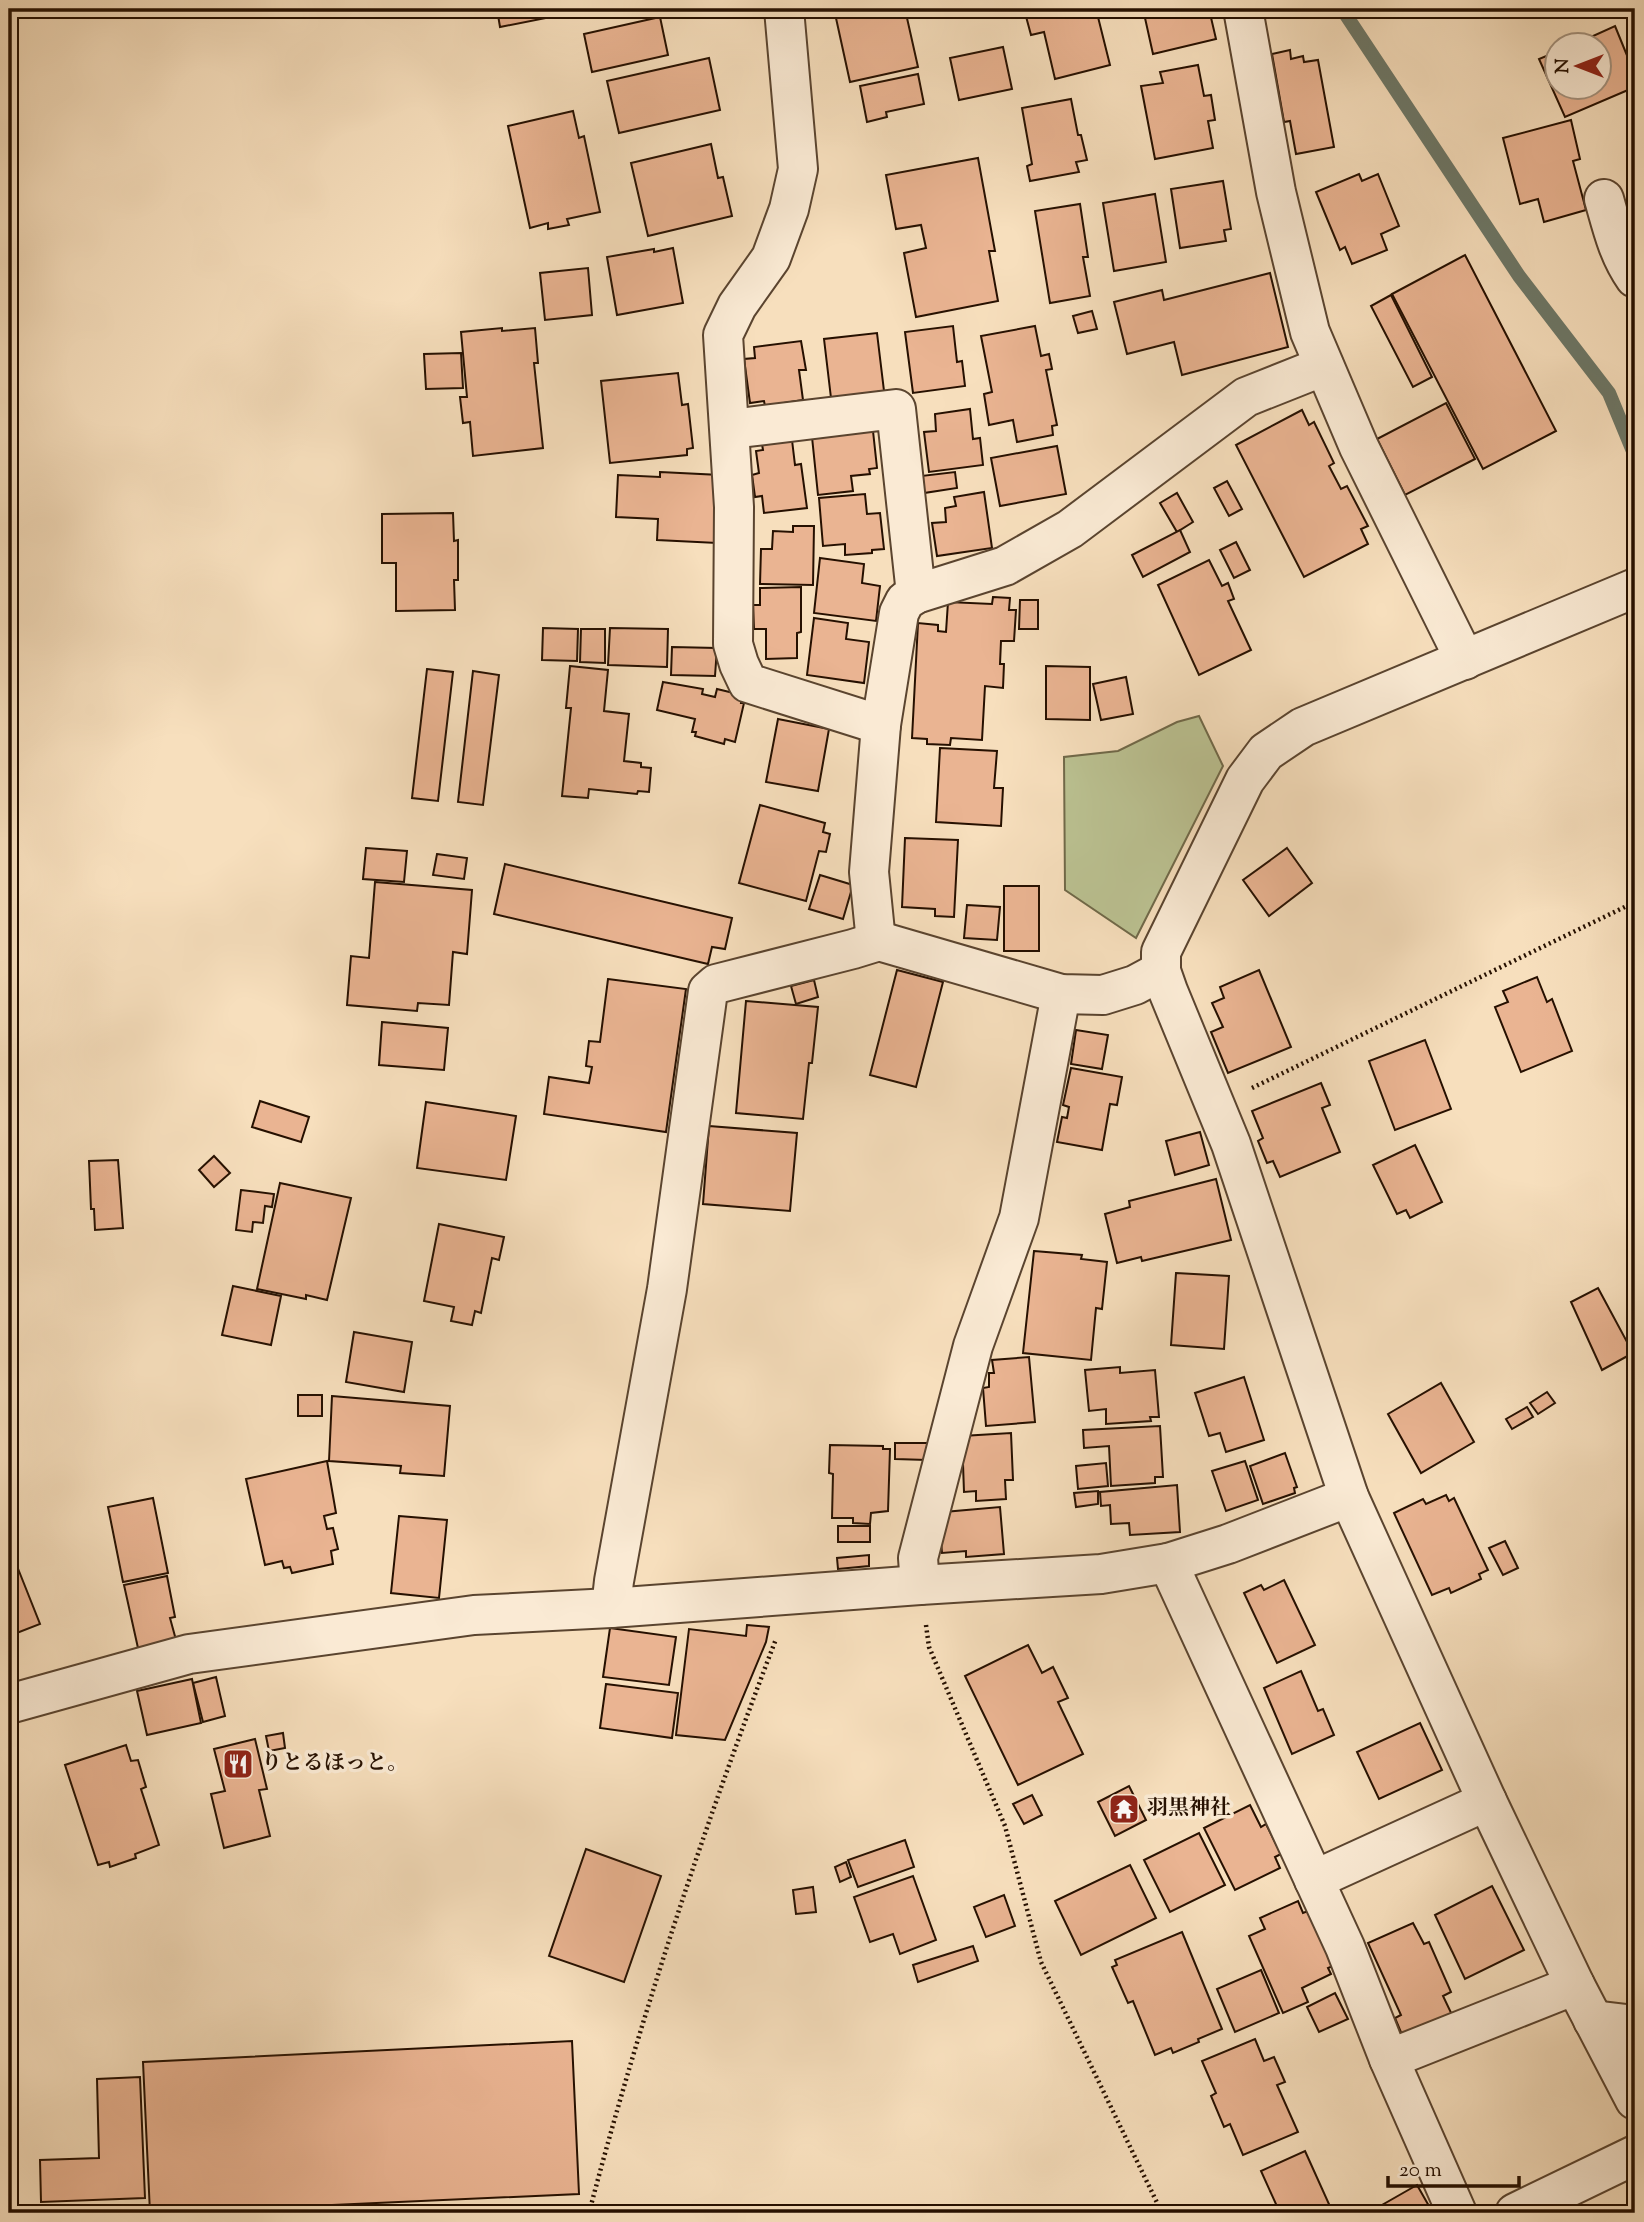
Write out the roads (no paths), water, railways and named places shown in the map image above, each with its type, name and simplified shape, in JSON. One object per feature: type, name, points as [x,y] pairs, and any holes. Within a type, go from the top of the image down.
[{"type":"street","points":[[784,9],[798,169],[789,209],[771,258],[737,306],[723,335],[734,507],[733,644],[738,664],[748,683],[881,724]]},
{"type":"street","points":[[1243,9],[1276,192],[1310,332],[1359,447],[1465,660]]},
{"type":"street","points":[[1604,199],[1615,237],[1635,278]]},
{"type":"street","points":[[879,941],[875,932],[869,872],[881,724],[899,613],[905,601],[916,594],[1005,566],[1070,529],[1246,397],[1324,366]]},
{"type":"street","points":[[730,429],[897,409],[916,594]]},
{"type":"street","points":[[1635,588],[1303,727],[1266,752],[1245,780],[1161,952],[1161,971],[1231,1144],[1349,1497],[1487,1801],[1575,1985],[1635,2100]]},
{"type":"street","points":[[611,1608],[667,1289],[708,990],[716,984],[879,941],[1061,994],[1103,995],[1135,985],[1161,971]]},
{"type":"street","points":[[920,1585],[918,1558],[973,1346],[1019,1218],[1061,994]]},
{"type":"street","points":[[9,1704],[189,1654],[474,1615],[1101,1574],[1168,1563],[1228,1544],[1349,1497]]},
{"type":"street","points":[[1168,1563],[1345,1947],[1389,2060],[1457,2213]]},
{"type":"street","points":[[1314,1880],[1487,1801]]},
{"type":"street","points":[[1389,2060],[1575,1985]]},
{"type":"street","points":[[1593,2020],[1635,2025]]},
{"type":"street","points":[[1515,2213],[1635,2155]]},
{"type":"waterway","points":[[1342,9],[1519,276],[1609,393],[1635,456]]},
{"type":"place","name":"りとるほっと。","points":[[238,1764]]},
{"type":"place","name":"羽黒神社","points":[[1124,1809]]}]
